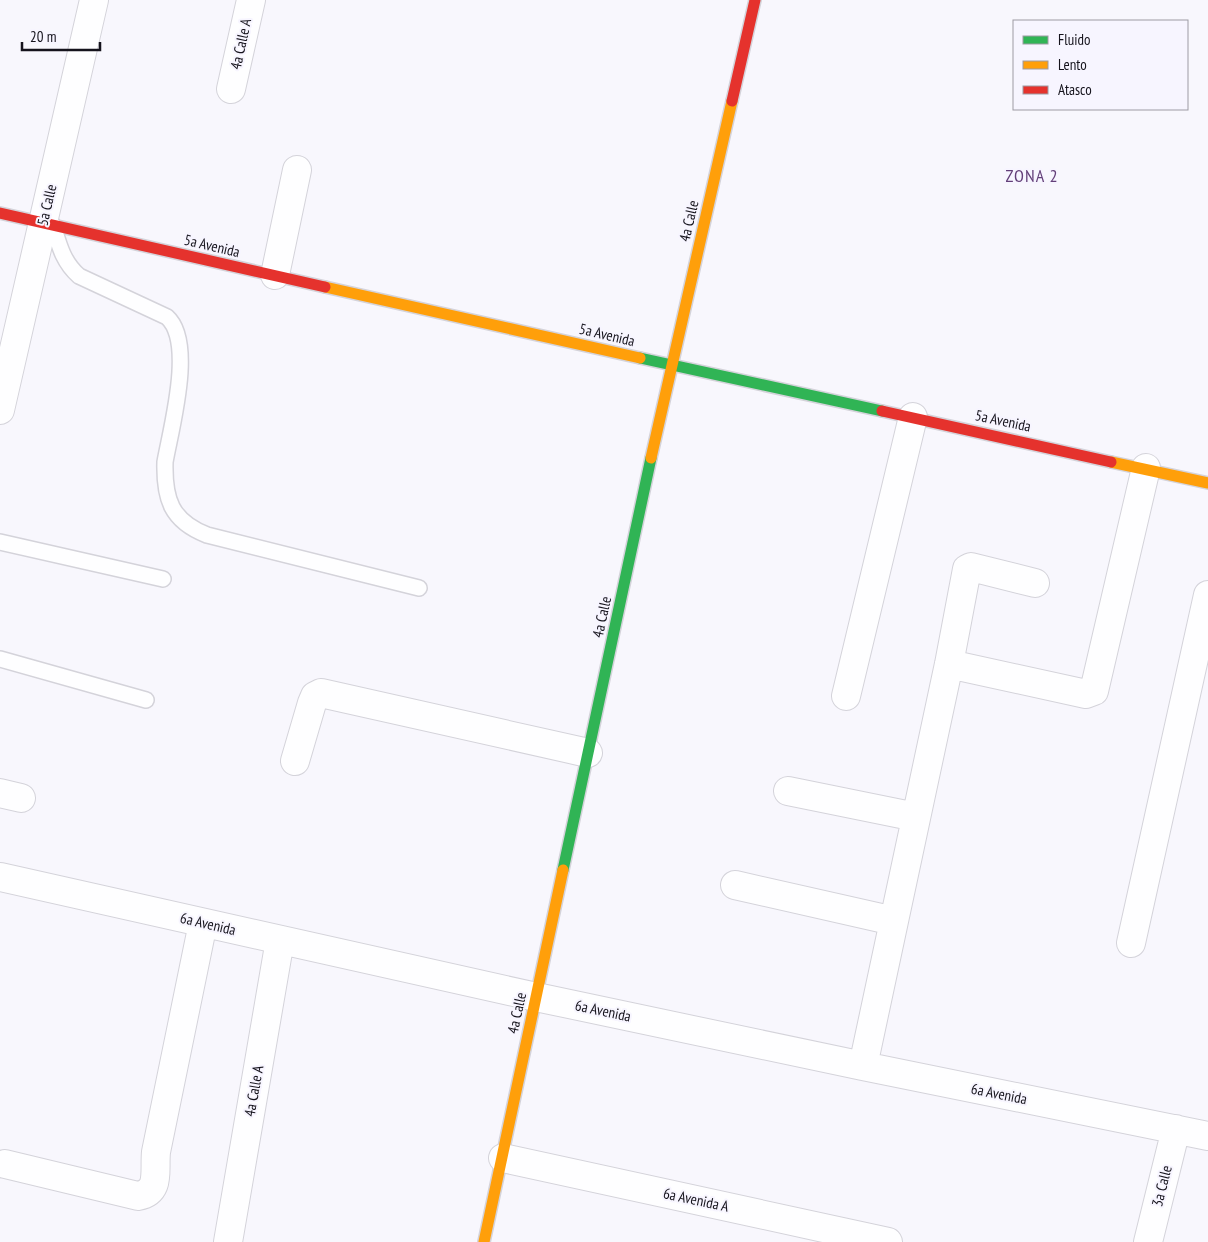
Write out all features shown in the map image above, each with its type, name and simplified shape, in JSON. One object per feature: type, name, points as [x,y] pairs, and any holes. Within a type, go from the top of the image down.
[{"type":"street","name":"5a Calle","points":[[0,410],[48,224],[94,0]]},
{"type":"street","name":"4a Calle A","points":[[231,89],[250,0]]},
{"type":"street","name":"4a Calle","points":[[484,1242],[671,365],[755,0]]},
{"type":"street","points":[[275,275],[297,170]]},
{"type":"street","name":"5a Avenida","points":[[0,213],[671,365],[1208,483]]},
{"type":"street","points":[[846,696],[914,417]]},
{"type":"street","points":[[949,664],[1086,694],[1094,691],[1146,468]]},
{"type":"street","points":[[863,1066],[968,568],[971,567],[1035,582]]},
{"type":"street","points":[[1131,943],[1208,595]]},
{"type":"street","points":[[295,761],[312,703],[315,696],[321,693],[588,753]]},
{"type":"street","points":[[788,791],[916,816]]},
{"type":"street","name":"6a Avenida","points":[[0,876],[536,997],[1208,1136]]},
{"type":"street","points":[[735,885],[894,922]]},
{"type":"street","points":[[5,1164],[138,1196],[146,1195],[152,1190],[156,1152],[203,923]]},
{"type":"street","name":"4a Calle A","points":[[228,1242],[280,940]]},
{"type":"street","name":"3a Calle","points":[[1148,1242],[1176,1129]]},
{"type":"street","name":"6a Avenida A","points":[[503,1158],[888,1242]]},
{"type":"lane","points":[[48,224],[62,255],[72,270],[79,276],[167,317],[173,323],[178,336],[181,372],[164,475],[171,506],[179,519],[192,529],[207,535],[419,588]]},
{"type":"lane","points":[[0,542],[163,579]]},
{"type":"lane","points":[[0,659],[146,700]]},
{"type":"traffic: fast","points":[[640,358],[882,411]]},
{"type":"traffic: fast","points":[[563,870],[651,458]]},
{"type":"traffic: slow","points":[[651,458],[732,101]]},
{"type":"traffic: slow","points":[[325,287],[640,358]]},
{"type":"traffic: slow","points":[[1111,462],[1208,483]]},
{"type":"traffic: slow","points":[[484,1242],[563,870]]},
{"type":"traffic: jam","points":[[732,101],[755,0]]},
{"type":"traffic: jam","points":[[0,213],[325,287]]},
{"type":"traffic: jam","points":[[882,411],[1111,462]]},
{"type":"district","name":"ZONA 2","points":[[1032,176]]}]
